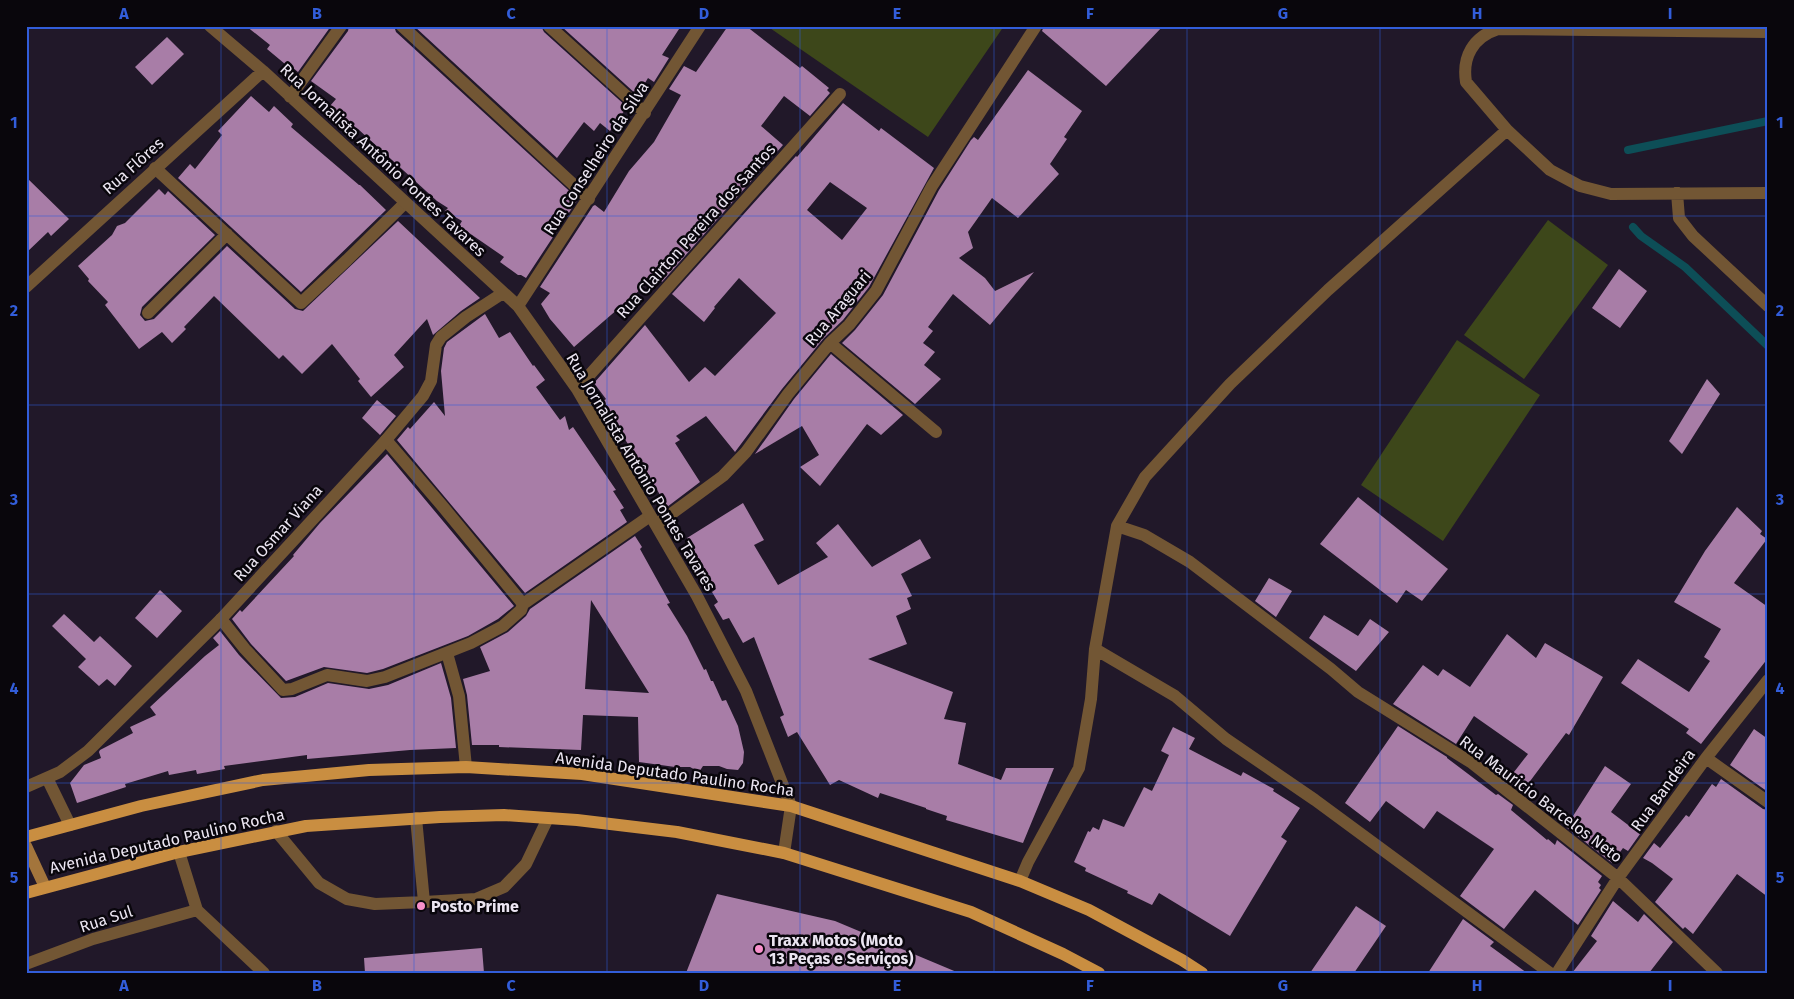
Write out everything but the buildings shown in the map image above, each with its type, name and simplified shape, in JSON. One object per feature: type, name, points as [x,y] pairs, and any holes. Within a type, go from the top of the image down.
[{"type":"main road","name":"Avenida Deputado Paulino Rocha","points":[[26,837],[142,806],[263,780],[369,770],[466,767],[582,774],[791,806],[1020,881],[1089,910],[1182,960],[1202,973]]},
{"type":"main road","name":"Avenida Deputado Paulino Rocha","points":[[26,893],[178,852],[306,826],[416,818],[504,816],[548,818],[677,832],[784,853],[971,912],[1100,973]]},
{"type":"main road","points":[[26,846],[45,887]]},
{"type":"street","name":"Rua Jornalista Antônio Pontes Tavares","points":[[210,26],[263,71],[518,306],[577,389],[697,596],[746,691],[791,806],[784,853]]},
{"type":"street","points":[[290,97],[341,26]]},
{"type":"street","points":[[402,26],[589,199]]},
{"type":"street","points":[[549,26],[645,113]]},
{"type":"street","name":"Rua Conselheiro da Silva","points":[[518,306],[700,26]]},
{"type":"street","name":"Rua Araguari","points":[[221,619],[245,650],[283,690],[292,689],[327,675],[367,681],[385,677],[470,644],[503,626],[521,610],[523,604],[723,476],[746,452],[788,394],[876,291],[932,186],[1036,26]]},
{"type":"street","points":[[1768,32],[1498,29],[1488,32],[1473,45],[1468,54],[1465,72],[1466,82],[1506,130],[1550,170],[1580,186],[1611,194],[1768,193]]},
{"type":"street","name":"Rua Flôres","points":[[26,287],[263,71]]},
{"type":"street","name":"Rua Clairton Pereira dos Santos","points":[[577,389],[840,94]]},
{"type":"street","points":[[1020,881],[1028,862],[1079,768],[1091,699],[1095,649],[1117,526],[1145,477],[1230,384],[1328,290],[1506,130]]},
{"type":"street","points":[[156,168],[301,303],[405,203]]},
{"type":"street","points":[[1677,194],[1679,218],[1693,236],[1768,306]]},
{"type":"street","points":[[148,312],[227,234]]},
{"type":"street","name":"Rua Osmar Viana","points":[[26,787],[60,772],[88,751],[221,619],[386,440],[424,396],[431,381],[436,346],[441,337],[466,317],[503,293]]},
{"type":"street","points":[[830,343],[936,432]]},
{"type":"street","points":[[386,440],[523,604]]},
{"type":"street","name":"Rua Mauricio Barcelos Neto","points":[[1117,526],[1144,535],[1190,562],[1331,669],[1358,692],[1472,763],[1618,878],[1717,973]]},
{"type":"street","points":[[1095,649],[1175,696],[1226,739],[1315,800],[1550,973]]},
{"type":"street","points":[[447,653],[459,696],[466,767]]},
{"type":"street","name":"Rua Bandeira","points":[[1557,973],[1618,878],[1706,758],[1768,680]]},
{"type":"street","points":[[1706,758],[1768,802]]},
{"type":"street","points":[[47,778],[70,825]]},
{"type":"street","points":[[416,818],[424,902]]},
{"type":"street","points":[[276,831],[319,883],[347,898],[375,904],[424,902],[476,899],[504,887],[526,864],[548,818]]},
{"type":"street","points":[[178,852],[197,910],[264,973]]},
{"type":"street","name":"Rua Sul","points":[[26,964],[93,939],[197,910]]},
{"type":"green space","points":[[767,26],[1004,26],[928,137]]},
{"type":"green space","points":[[1548,220],[1608,265],[1524,379],[1464,335]]},
{"type":"green space","points":[[1457,340],[1540,395],[1443,541],[1361,485]]},
{"type":"waterway","points":[[1628,150],[1768,121]]},
{"type":"waterway","points":[[1633,227],[1641,236],[1685,267],[1768,346]]},
{"type":"place","name":"Posto Prime","points":[[421,906]]},
{"type":"place","name":"Traxx Motos (Moto 13 Peças e Serviços)","points":[[759,949]]}]
